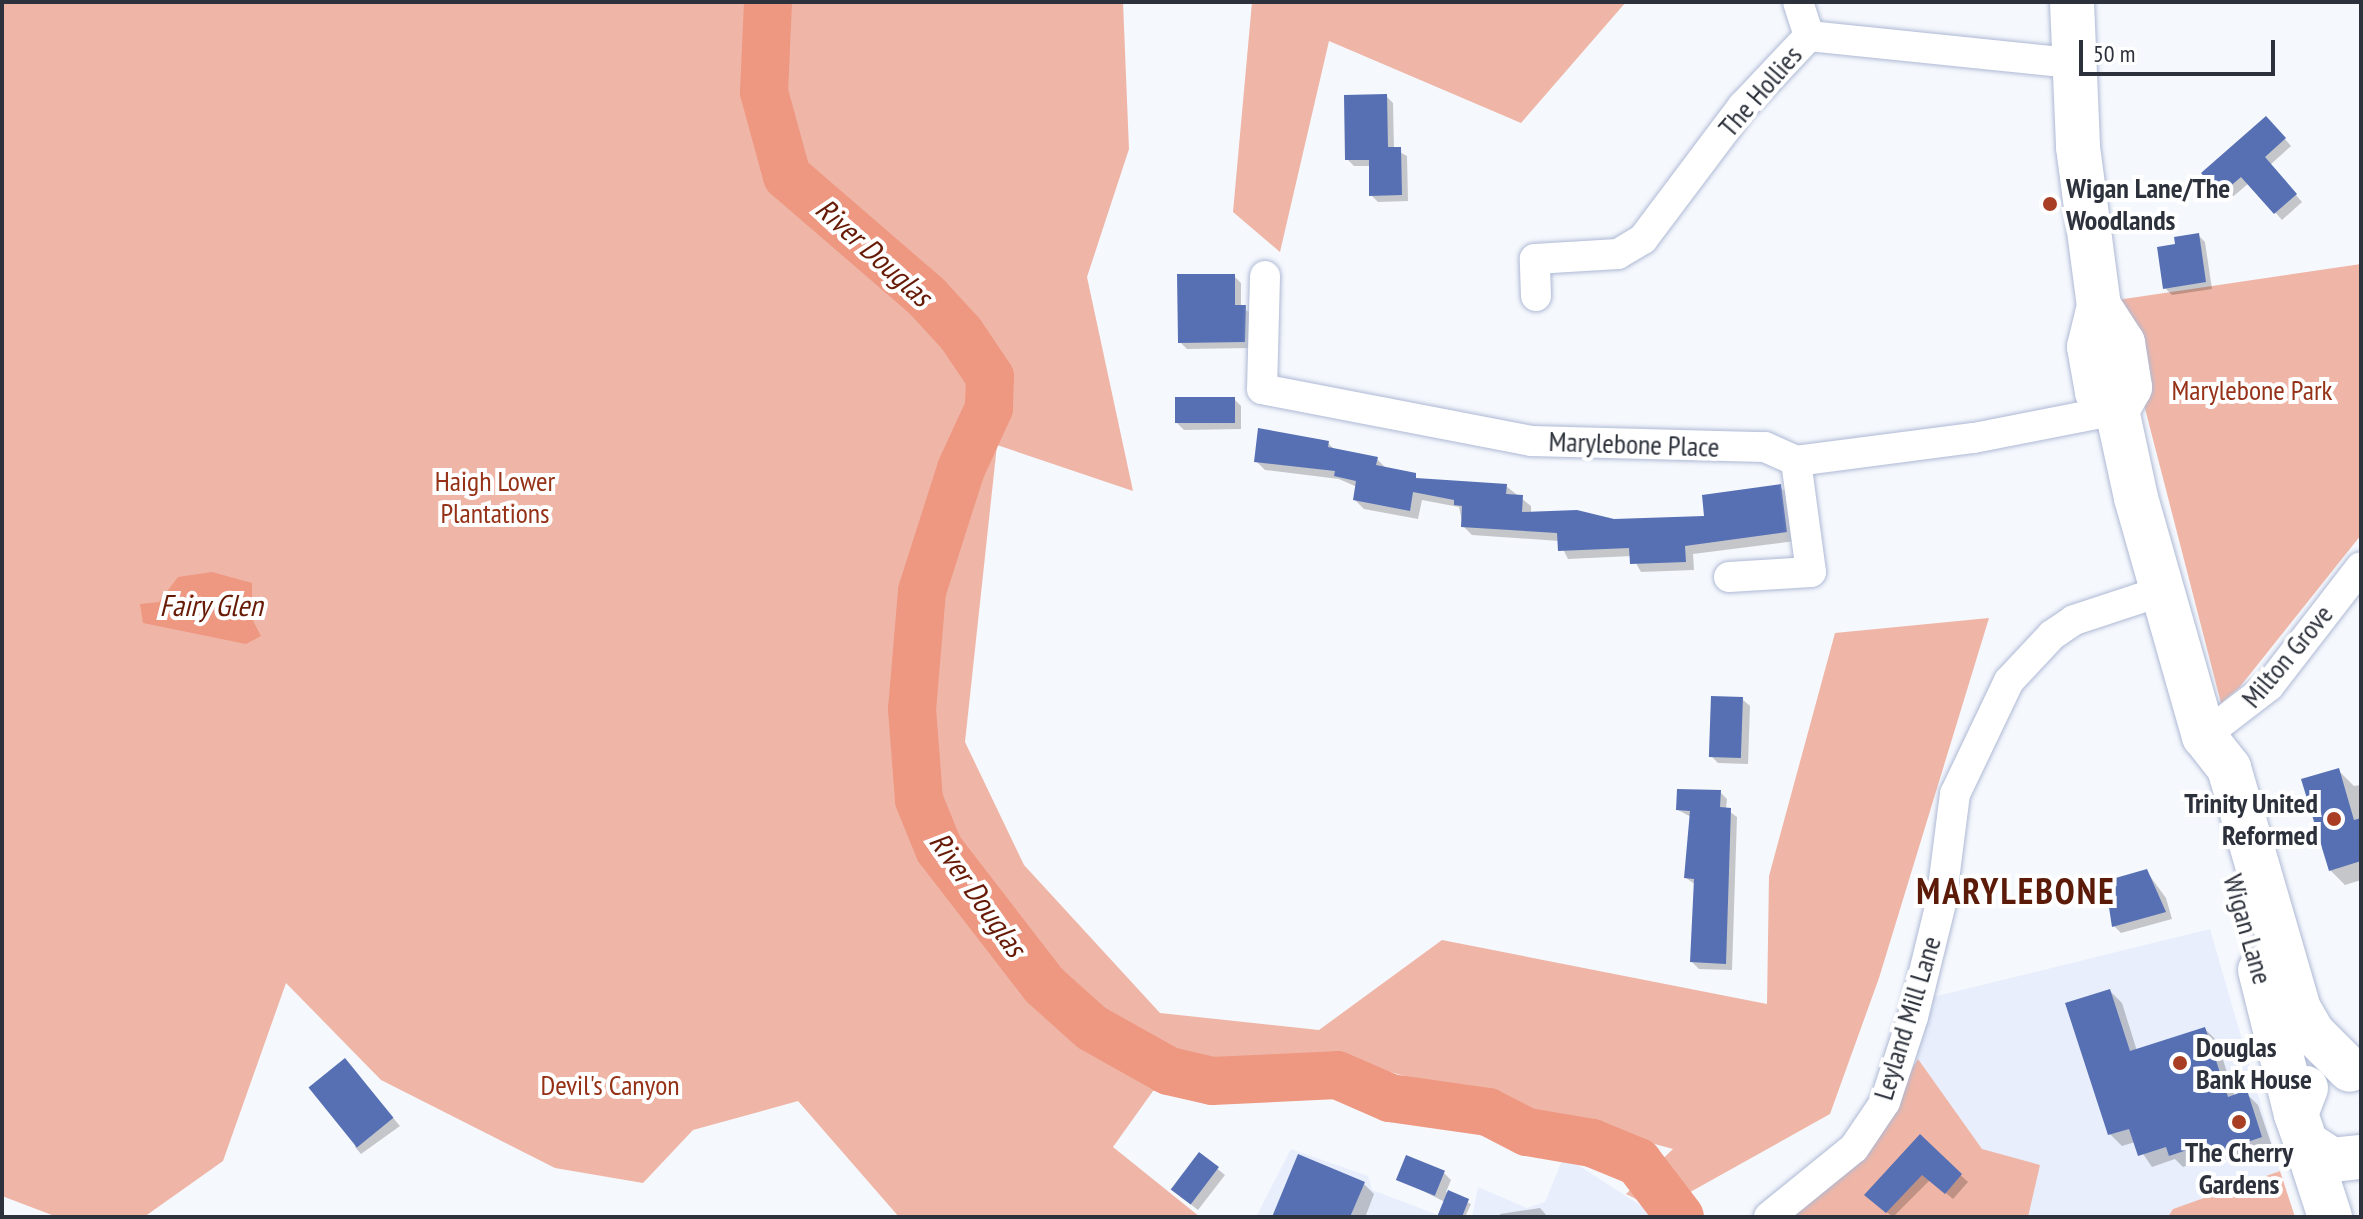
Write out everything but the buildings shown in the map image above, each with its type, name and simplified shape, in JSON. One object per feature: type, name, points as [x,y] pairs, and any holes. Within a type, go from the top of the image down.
[{"type":"highway","points":[[2072,2],[2072,63],[2099,306],[2123,343],[2130,387],[2117,410]]},
{"type":"highway","name":"Wigan Lane","points":[[2117,410],[2162,591],[2206,740],[2204,775],[2301,1128],[2330,1217]]},
{"type":"highway","name":"Wigan Lane","points":[[2206,740],[2229,768],[2299,1009],[2313,1033],[2356,1072]]},
{"type":"highway","points":[[2356,1072],[2320,1075],[2300,1098],[2301,1128],[2332,1160],[2361,1157]]},
{"type":"street","points":[[1798,2],[1809,36]]},
{"type":"street","name":"The Hollies","points":[[1536,296],[1535,259],[1618,254],[1643,239],[1743,106],[1809,36],[2072,63]]},
{"type":"street","name":"Marylebone Place","points":[[1265,276],[1262,389],[1531,441],[1765,447],[1796,461],[1974,438],[2117,410]]},
{"type":"street","points":[[1729,577],[1811,572],[1796,461]]},
{"type":"street","name":"Milton Grove","points":[[2206,740],[2269,686],[2361,567]]},
{"type":"street","name":"Leyland Mill Lane","points":[[1769,1217],[1854,1148],[1885,1102],[1913,1017],[1941,903],[1955,794],[2009,681],[2052,635],[2074,620],[2162,591]]},
{"type":"shaded area","points":[[2210,929],[2280,1171],[2173,1209],[2168,1217],[2002,1217],[1906,1091],[1929,998]]},
{"type":"shaded area","points":[[1291,1149],[1368,1176],[1372,1190],[1443,1217],[1256,1217]]},
{"type":"shaded area","points":[[1564,1156],[1649,1211],[1649,1217],[1472,1217],[1478,1187],[1527,1208],[1545,1202]]},
{"type":"green space","name":"Haigh Lower Plantations","points":[[2,2],[1123,2],[1129,149],[1087,277],[1133,491],[997,445],[965,742],[1024,865],[1160,1013],[1319,1030],[1442,940],[1767,1004],[1769,876],[1835,633],[1989,618],[1879,978],[1830,1114],[1658,1210],[1626,1194],[1673,1149],[1364,1065],[1300,1100],[1153,1091],[1113,1147],[1200,1217],[899,1217],[798,1101],[693,1130],[643,1183],[555,1168],[381,1080],[286,983],[223,1161],[144,1217],[57,1217],[2,1196]]},
{"type":"green space","points":[[1252,2],[1626,2],[1521,123],[1329,41],[1280,252],[1233,212]]},
{"type":"green space","name":"Marylebone Park","points":[[2361,264],[2361,535],[2239,688],[2221,703],[2117,300]]},
{"type":"green space","points":[[1918,1059],[1982,1149],[2040,1165],[2028,1217],[1767,1217],[1863,1152]]},
{"type":"green space","points":[[2280,1171],[2295,1217],[2168,1217],[2173,1209]]},
{"type":"water","name":"Fairy Glen","points":[[212,572],[252,583],[252,619],[261,636],[246,644],[143,623],[140,604],[159,602],[178,577]]},
{"type":"waterway","name":"River Douglas","points":[[768,2],[764,92],[787,176],[927,297],[961,334],[990,377],[989,408],[961,469],[922,591],[912,709],[919,800],[939,849],[1044,985],[1092,1028],[1169,1071],[1212,1081],[1337,1075],[1390,1098],[1488,1112],[1527,1132],[1592,1143],[1638,1162],[1680,1217]]},
{"type":"place","name":"Wigan Lane/The Woodlands","points":[[2050,204]]},
{"type":"place","name":"Trinity United Reformed","points":[[2334,819]]},
{"type":"place","name":"Douglas Bank House","points":[[2180,1063]]},
{"type":"place","name":"The Cherry Gardens","points":[[2239,1122]]},
{"type":"district","name":"MARYLEBONE","points":[[2016,891]]},
{"type":"park label","name":"Devil's Canyon","points":[[610,1085]]}]
